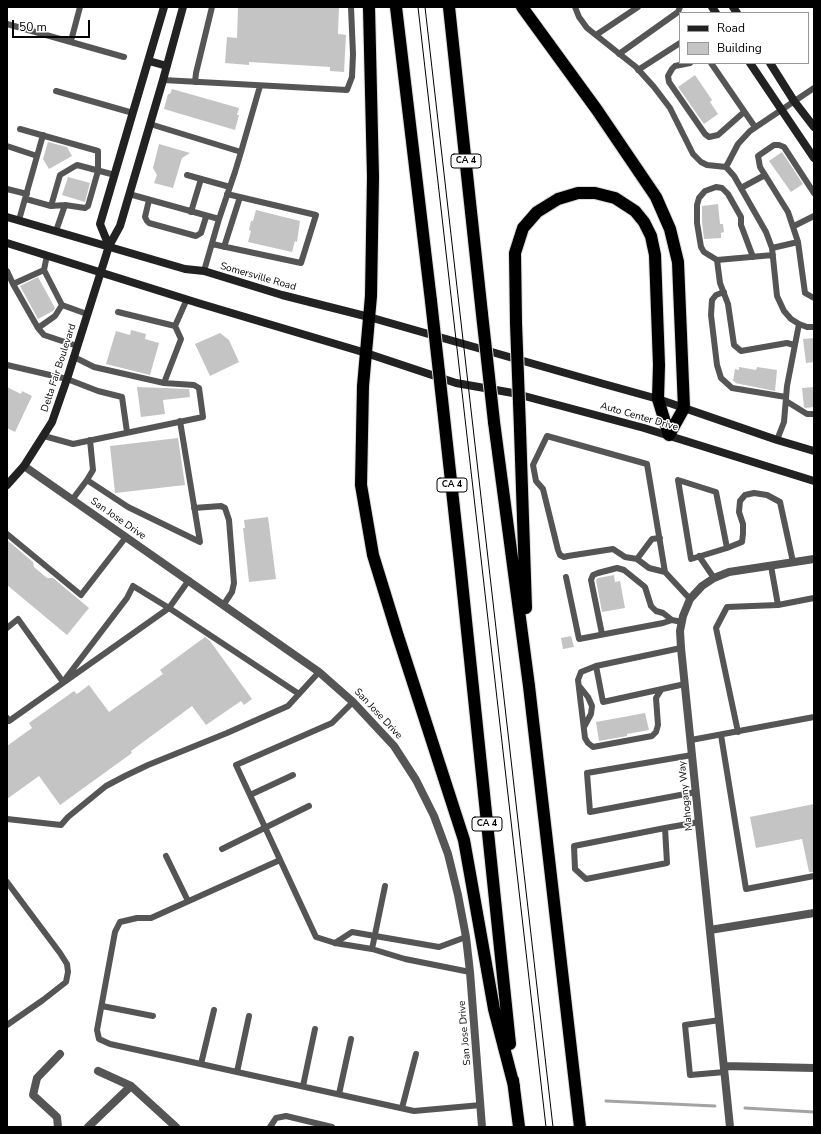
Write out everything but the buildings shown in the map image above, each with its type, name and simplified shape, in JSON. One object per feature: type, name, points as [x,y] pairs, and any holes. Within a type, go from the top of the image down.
[{"type":"highway","points":[[369,7],[373,176],[371,296],[363,386],[361,485],[373,555],[464,840],[494,1009],[514,1086]]},
{"type":"highway","name":"CA 4","points":[[396,7],[462,578],[519,1127]]},
{"type":"highway","name":"CA 4","points":[[449,7],[494,422],[529,686],[580,1127]]},
{"type":"highway","points":[[522,7],[597,110],[652,191],[670,229],[678,262],[684,408],[669,435]]},
{"type":"highway","points":[[529,686],[516,323],[515,253],[523,228],[537,212],[558,199],[578,193],[595,193],[615,198],[635,211],[644,222],[651,236],[655,255],[659,365],[658,399],[669,435]]},
{"type":"main road","points":[[109,246],[100,224],[164,7]]},
{"type":"main road","name":"Delta Fair Boulevard","points":[[7,485],[24,466],[44,436],[52,422],[68,379],[109,246],[120,226],[164,80],[183,7]]},
{"type":"main road","points":[[149,61],[167,66]]},
{"type":"main road","points":[[751,64],[814,158]]},
{"type":"main road","points":[[771,64],[794,101],[814,127]]},
{"type":"main road","name":"Somersville Road","points":[[7,217],[185,269],[204,271],[282,295],[369,317],[658,399]]},
{"type":"main road","points":[[7,242],[187,299],[366,353]]},
{"type":"main road","name":"Auto Center Drive","points":[[366,353],[456,383],[513,393],[669,435],[814,480]]},
{"type":"main road","points":[[658,399],[777,440],[814,451]]},
{"type":"street","name":"San Jose Drive","points":[[24,466],[224,604],[319,672],[353,702],[394,746],[416,780],[434,816],[458,895],[466,937],[470,972],[482,1127]]},
{"type":"street","name":"Mahogany Way","points":[[730,1127],[684,684],[680,631],[683,616],[690,599],[702,586],[714,578],[729,572],[814,559]]},
{"type":"street","points":[[710,930],[814,913]]},
{"type":"street","points":[[58,1127],[57,1117],[33,1095],[37,1078],[60,1054]]},
{"type":"street","points":[[725,1069],[814,1068]]},
{"type":"street","points":[[98,1071],[131,1086],[176,1127]]},
{"type":"street","points":[[88,1127],[131,1086]]},
{"type":"lane","points":[[71,42],[80,7]]},
{"type":"lane","points":[[195,82],[212,7]]},
{"type":"lane","points":[[164,80],[347,90],[352,77],[353,54],[351,7]]},
{"type":"lane","points":[[575,7],[579,17],[587,28],[638,70],[654,87],[670,108],[693,154],[701,162],[707,165],[726,167],[734,176],[766,232],[772,248],[777,296],[784,311],[791,319],[799,324],[807,327],[814,327]]},
{"type":"lane","points":[[596,35],[638,7]]},
{"type":"lane","points":[[619,54],[678,12],[680,7]]},
{"type":"lane","points":[[7,24],[124,57]]},
{"type":"lane","points":[[638,70],[679,44]]},
{"type":"lane","points":[[685,64],[675,66],[672,69],[668,76],[669,82],[705,134],[709,137],[718,135],[744,112]]},
{"type":"lane","points":[[713,64],[755,128]]},
{"type":"lane","points":[[204,271],[260,86]]},
{"type":"lane","points":[[726,167],[738,144],[750,131],[814,88]]},
{"type":"lane","points":[[56,91],[133,113]]},
{"type":"lane","points":[[150,124],[241,152]]},
{"type":"lane","points":[[7,189],[51,206],[65,205],[87,208],[98,171],[98,151],[20,129]]},
{"type":"lane","points":[[19,220],[44,135]]},
{"type":"lane","points":[[814,193],[784,147],[774,145],[758,156],[764,175],[788,212],[794,226],[798,242],[805,293],[814,298]]},
{"type":"lane","points":[[7,146],[37,156]]},
{"type":"lane","points":[[51,206],[60,175],[77,165],[115,175]]},
{"type":"lane","points":[[187,175],[230,187]]},
{"type":"lane","points":[[741,188],[764,175]]},
{"type":"lane","points":[[190,212],[201,179]]},
{"type":"lane","points":[[753,256],[741,225],[741,217],[728,194],[722,188],[711,188],[705,191],[699,198],[697,205],[697,223],[701,247],[704,252],[717,260],[772,255]]},
{"type":"lane","points":[[129,194],[206,217],[219,219]]},
{"type":"lane","points":[[212,244],[301,263],[316,215],[227,194]]},
{"type":"lane","points":[[224,247],[240,197]]},
{"type":"lane","points":[[149,200],[145,217],[149,223],[196,236],[201,232],[206,217]]},
{"type":"lane","points":[[56,231],[65,205]]},
{"type":"lane","points":[[794,226],[814,216]]},
{"type":"lane","points":[[772,248],[798,242]]},
{"type":"lane","points":[[47,255],[44,270],[62,305],[87,314]]},
{"type":"lane","points":[[717,260],[720,283],[728,304],[734,345],[741,351],[787,343],[794,345]]},
{"type":"lane","points":[[13,284],[44,270]]},
{"type":"lane","points":[[7,271],[38,328],[44,335],[77,346]]},
{"type":"lane","points":[[724,292],[716,295],[711,305],[710,315],[717,366],[721,378],[732,388],[786,399],[807,414],[814,414]]},
{"type":"lane","points":[[164,384],[181,340],[175,326],[187,299]]},
{"type":"lane","points":[[38,328],[55,316],[62,305]]},
{"type":"lane","points":[[118,312],[175,326]]},
{"type":"lane","points":[[777,440],[784,422],[794,345],[799,324]]},
{"type":"lane","points":[[44,436],[73,444],[204,417],[199,388],[194,385],[164,384],[94,367],[74,357]]},
{"type":"lane","points":[[7,365],[68,379],[98,391],[122,397],[127,432]]},
{"type":"lane","points":[[87,480],[128,507],[200,542],[180,421]]},
{"type":"lane","points":[[665,572],[647,464],[547,436],[533,465],[536,480],[543,489],[560,555],[564,557],[613,549],[625,557],[637,559],[649,568],[665,572],[690,599]]},
{"type":"lane","points":[[72,500],[93,470],[90,440]]},
{"type":"lane","points":[[727,548],[716,492],[678,480],[691,558],[727,548],[742,542],[743,524],[739,512],[740,501],[746,496],[754,493],[767,495],[780,502],[793,562]]},
{"type":"lane","points":[[194,508],[221,506],[226,508],[229,520],[234,583],[232,592],[224,604]]},
{"type":"lane","points":[[7,534],[81,595],[126,537]]},
{"type":"lane","points":[[637,559],[652,539],[660,538]]},
{"type":"lane","points":[[699,556],[714,578]]},
{"type":"lane","points":[[770,566],[778,605]]},
{"type":"lane","points":[[602,634],[591,580],[593,575],[598,572],[617,568],[624,570],[645,587],[651,606],[672,620],[682,622]]},
{"type":"lane","points":[[566,576],[579,639],[672,620]]},
{"type":"lane","points":[[7,720],[169,608],[189,580]]},
{"type":"lane","points":[[63,682],[127,598],[133,586],[299,694]]},
{"type":"lane","points":[[738,732],[716,628],[727,607],[778,605],[814,598]]},
{"type":"lane","points":[[7,628],[18,619],[63,682]]},
{"type":"lane","points":[[660,690],[656,698],[658,725],[656,732],[652,736],[593,747],[588,743],[585,738],[578,680],[581,672],[596,666],[681,648]]},
{"type":"lane","points":[[596,666],[603,702],[684,684]]},
{"type":"lane","points":[[7,818],[61,825],[68,817],[113,783],[148,765],[288,706],[319,672]]},
{"type":"lane","points":[[580,687],[588,697],[592,706],[591,714],[584,727]]},
{"type":"lane","points":[[353,702],[332,723],[236,765],[316,937],[335,943],[372,949],[405,959],[470,972]]},
{"type":"lane","points":[[691,740],[814,717]]},
{"type":"lane","points":[[720,735],[746,889],[814,876]]},
{"type":"lane","points":[[692,755],[586,773],[590,812],[696,792]]},
{"type":"lane","points":[[250,795],[293,775]]},
{"type":"lane","points":[[222,849],[309,806]]},
{"type":"lane","points":[[665,828],[667,863],[586,879],[575,869],[574,846],[665,828],[699,822]]},
{"type":"lane","points":[[166,856],[188,902]]},
{"type":"lane","points":[[280,860],[151,918],[138,918],[120,922],[115,932],[97,1030],[99,1039],[110,1044],[414,1111],[481,1105]]},
{"type":"lane","points":[[7,882],[60,953],[67,964],[68,972],[66,982],[44,1000],[7,1025]]},
{"type":"lane","points":[[372,949],[385,886]]},
{"type":"lane","points":[[335,943],[352,932],[439,947],[466,937]]},
{"type":"lane","points":[[102,1006],[153,1016]]},
{"type":"lane","points":[[200,1064],[214,1010]]},
{"type":"lane","points":[[237,1072],[249,1016]]},
{"type":"lane","points":[[720,1020],[685,1025],[690,1075],[725,1069]]},
{"type":"lane","points":[[303,1086],[315,1029]]},
{"type":"lane","points":[[339,1094],[351,1039]]},
{"type":"lane","points":[[402,1108],[416,1054]]},
{"type":"lane","points":[[270,1127],[276,1118],[286,1116],[332,1127]]},
{"type":"waterway","points":[[606,1101],[715,1106]]},
{"type":"waterway","points":[[745,1108],[814,1112]]},
{"type":"tram line","points":[[418,7],[546,1127]]},
{"type":"tram line","points":[[425,7],[553,1127]]}]
